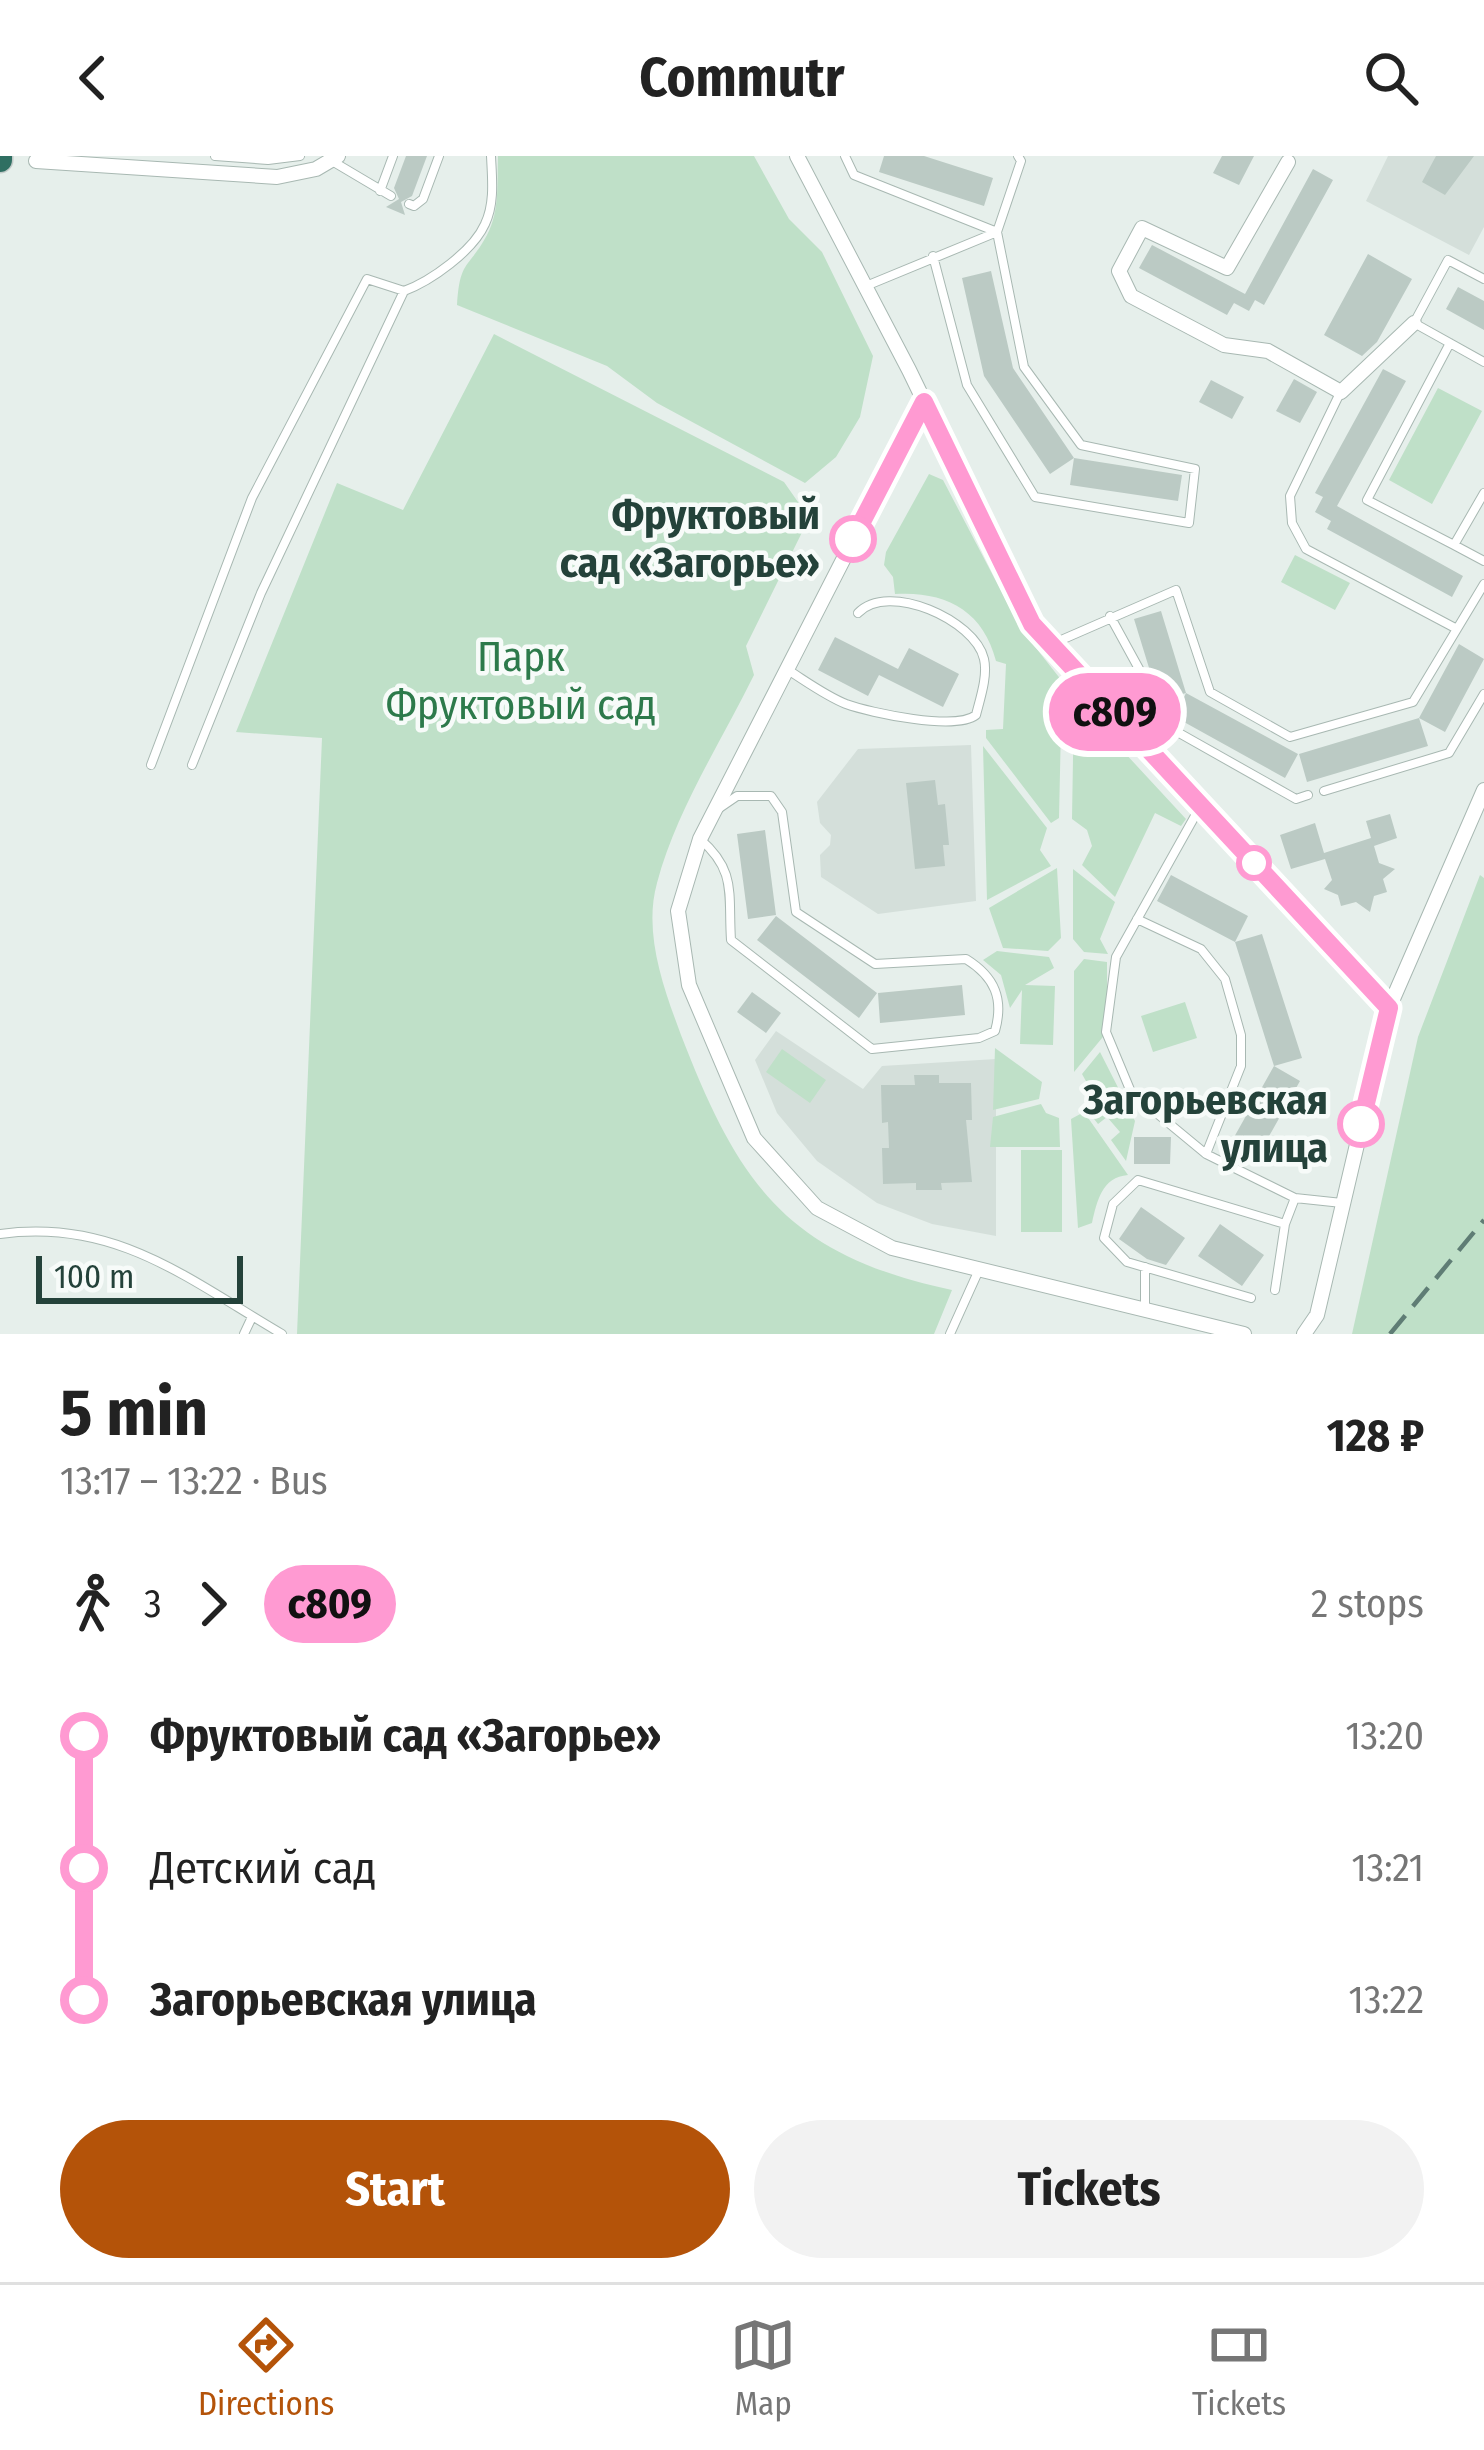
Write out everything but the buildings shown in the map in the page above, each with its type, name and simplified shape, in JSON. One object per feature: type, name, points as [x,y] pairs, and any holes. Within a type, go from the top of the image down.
[{"type":"street","points":[[797,156],[1032,624],[1389,1008]]},
{"type":"street","points":[[36,161],[148,163],[277,177],[335,159]]},
{"type":"street","points":[[1288,162],[1227,268],[1142,228],[1119,271],[1131,296],[1224,345],[1268,351],[1341,392],[1414,323]]},
{"type":"street","points":[[924,402],[712,814],[682,887],[680,942],[703,1022],[754,1138],[817,1208],[892,1248],[1244,1334]]},
{"type":"street","points":[[1304,1334],[1317,1316],[1389,1008],[1484,790]]},
{"type":"lane","points":[[214,156],[300,156]]},
{"type":"lane","points":[[380,191],[393,156]]},
{"type":"lane","points":[[410,203],[414,206],[423,199],[440,156]]},
{"type":"lane","points":[[192,765],[261,593],[404,291],[449,262],[485,225],[492,199],[491,156]]},
{"type":"lane","points":[[844,156],[854,175],[997,232]]},
{"type":"lane","points":[[932,256],[968,385],[1034,497],[1190,523],[1195,469],[1081,445],[1024,367],[997,232],[1020,159],[1008,156]]},
{"type":"lane","points":[[335,159],[391,196]]},
{"type":"lane","points":[[866,286],[997,232]]},
{"type":"lane","points":[[1484,279],[1448,260],[1414,323],[1484,362]]},
{"type":"lane","points":[[151,765],[253,498],[367,279],[404,291]]},
{"type":"lane","points":[[1450,343],[1367,500],[1484,561]]},
{"type":"lane","points":[[1341,392],[1290,496],[1292,523],[1306,549],[1457,628]]},
{"type":"lane","points":[[1454,545],[1484,493]]},
{"type":"lane","points":[[1051,645],[1176,590],[1210,692],[1291,736],[1413,702],[1484,584]]},
{"type":"lane","points":[[787,670],[848,704],[936,722],[969,721],[976,715],[984,659],[972,639],[919,603],[883,602],[865,606],[859,613]]},
{"type":"lane","points":[[1110,616],[1172,729],[1297,799],[1309,795]]},
{"type":"lane","points":[[1324,790],[1449,753],[1484,694]]},
{"type":"lane","points":[[700,839],[722,859],[727,872],[731,940],[872,1049],[980,1039],[995,1031],[1001,1009],[992,980],[966,959],[875,964],[796,912],[782,812],[771,796],[737,796],[712,814]]},
{"type":"lane","points":[[1201,806],[1116,957],[1106,1032],[1131,1092],[1206,1154],[1295,1198],[1342,1204]]},
{"type":"lane","points":[[1137,919],[1201,949],[1225,979],[1241,1035],[1241,1066],[1206,1154]]},
{"type":"lane","points":[[1251,1298],[1127,1262],[1104,1238],[1113,1204],[1138,1180],[1285,1225]]},
{"type":"lane","points":[[1275,1290],[1285,1225],[1295,1198]]},
{"type":"lane","points":[[0,1234],[82,1233],[140,1250],[282,1334]]},
{"type":"lane","points":[[1144,1268],[1145,1312]]},
{"type":"lane","points":[[950,1334],[979,1272]]},
{"type":"lane","points":[[244,1334],[252,1317]]},
{"type":"shaded area","points":[[1388,156],[1484,156],[1484,227],[1469,255],[1366,201]]},
{"type":"shaded area","points":[[971,745],[976,901],[878,914],[821,877],[820,855],[830,845],[831,835],[820,823],[817,802],[858,749]]},
{"type":"shaded area","points":[[776,1031],[863,1089],[882,1066],[996,1059],[996,1236],[932,1224],[877,1203],[817,1161],[777,1113],[755,1060]]},
{"type":"green space","points":[[498,156],[754,156],[789,219],[822,252],[873,356],[860,417],[836,457],[805,483],[657,403],[607,366],[457,305],[463,272],[494,216]]},
{"type":"green space","name":"Парк Фруктовый сад","points":[[494,334],[784,482],[798,502],[813,510],[746,646],[754,675],[687,803],[665,856],[653,902],[654,941],[681,1035],[725,1133],[749,1172],[776,1206],[848,1256],[952,1290],[934,1334],[297,1334],[322,738],[236,732],[337,483],[403,510]]},
{"type":"green space","points":[[1438,388],[1482,411],[1432,504],[1389,480]]},
{"type":"green space","points":[[929,474],[943,480],[1021,629],[1062,681],[1059,818],[1051,823],[986,738],[986,730],[1003,729],[1006,664],[996,661],[982,629],[959,607],[930,596],[895,594],[893,577],[884,565],[886,552]]},
{"type":"green space","points":[[1295,555],[1350,583],[1335,610],[1281,582]]},
{"type":"green space","points":[[1074,698],[1186,819],[1181,826],[1155,813],[1115,897],[1082,865],[1092,846],[1087,830],[1072,819]]},
{"type":"green space","points":[[983,746],[1047,828],[1040,850],[1051,866],[987,900]]},
{"type":"green space","points":[[1057,868],[1061,938],[1048,951],[1003,948],[989,908]]},
{"type":"green space","points":[[1073,869],[1115,902],[1100,939],[1108,954],[1084,952],[1073,939]]},
{"type":"green space","points":[[1480,875],[1484,878],[1484,1334],[1352,1334],[1418,1037]]},
{"type":"green space","points":[[997,951],[1049,957],[1054,968],[1025,985],[1055,986],[1053,1045],[1020,1044],[1022,990],[1010,1008],[1001,975],[983,960]]},
{"type":"green space","points":[[1084,959],[1107,962],[1107,1032],[1074,1072],[1074,971]]},
{"type":"green space","points":[[1185,1002],[1197,1038],[1153,1052],[1141,1016]]},
{"type":"green space","points":[[995,1048],[1042,1082],[1039,1099],[993,1110]]},
{"type":"green space","points":[[782,1049],[826,1080],[810,1103],[766,1072]]},
{"type":"green space","points":[[1100,1052],[1135,1121],[1126,1161],[1111,1140],[1120,1132],[1107,1117],[1098,1124],[1087,1110],[1092,1092],[1082,1074]]},
{"type":"green space","points":[[1041,1104],[1046,1113],[1059,1118],[1060,1147],[990,1147],[993,1117]]},
{"type":"green space","points":[[1084,1112],[1128,1175],[1107,1185],[1092,1223],[1078,1228],[1071,1119]]},
{"type":"green space","points":[[1021,1150],[1062,1150],[1062,1232],[1021,1232]]},
{"type":"railway","points":[[1390,1334],[1484,1220]]},
{"type":"bus line","name":"с809","points":[[853,539],[924,402],[1032,624],[1389,1008],[1361,1124]]},
{"type":"place","name":"Фруктовый сад «Загорье»","points":[[853,539]]},
{"type":"place","name":"Загорьевская улица","points":[[1361,1124]]}]
